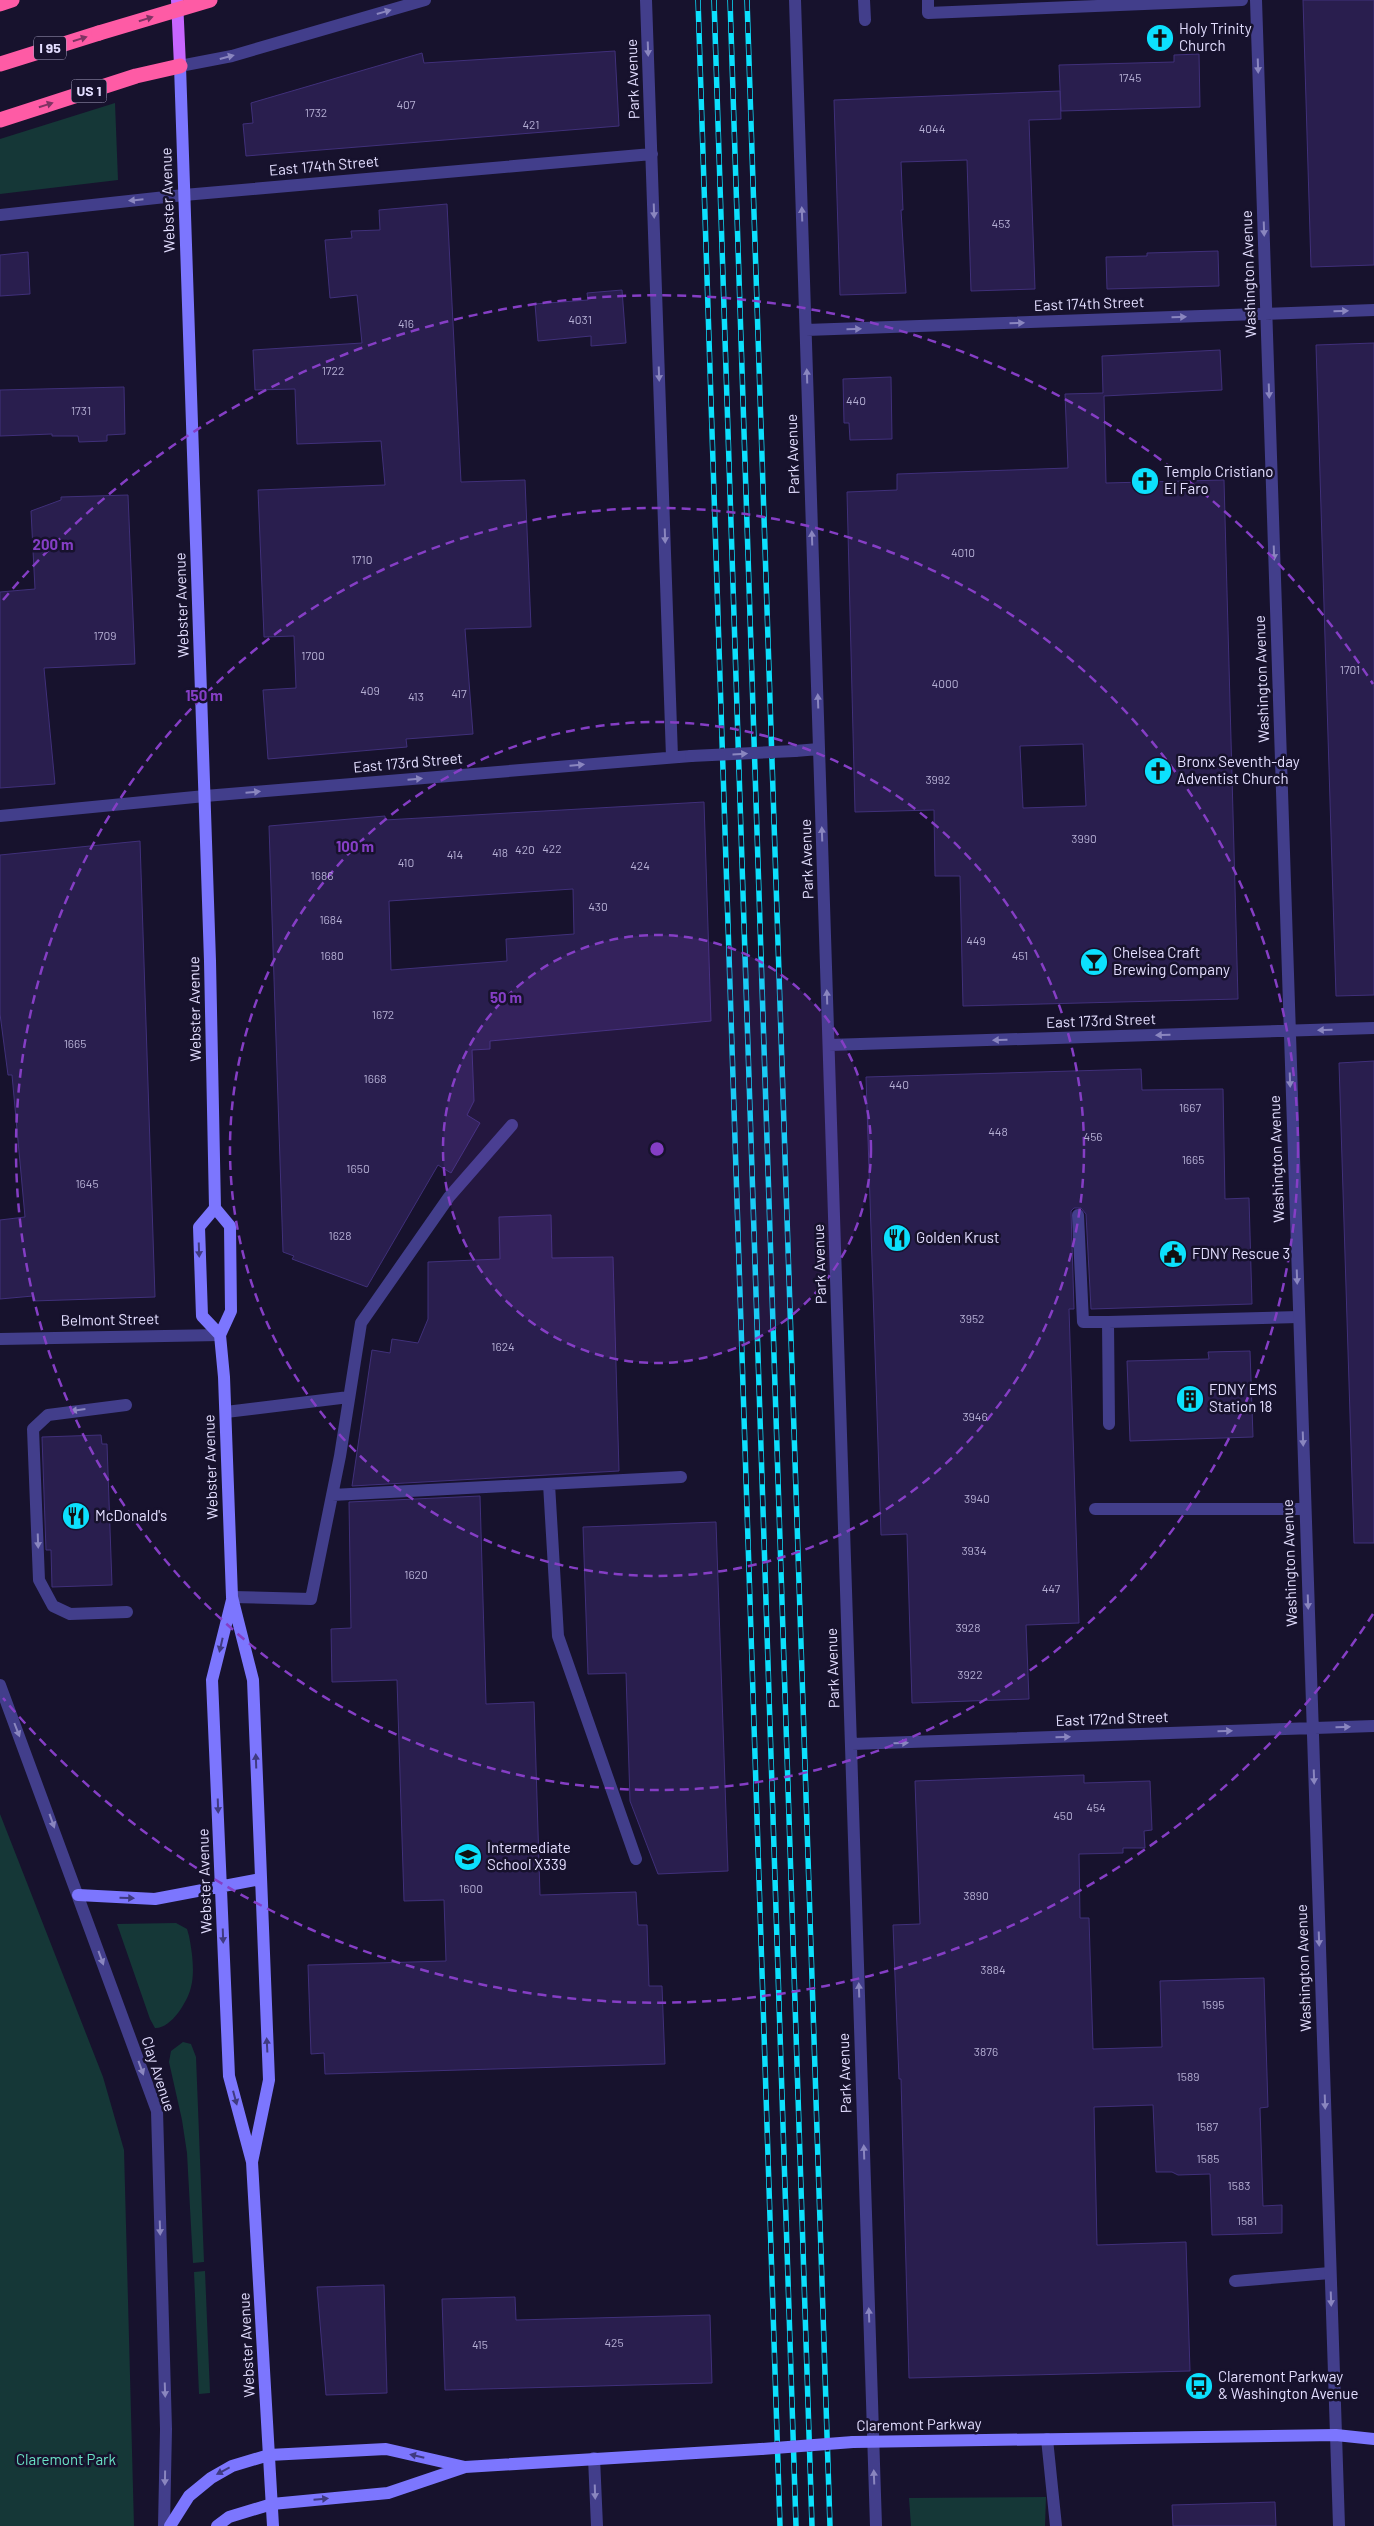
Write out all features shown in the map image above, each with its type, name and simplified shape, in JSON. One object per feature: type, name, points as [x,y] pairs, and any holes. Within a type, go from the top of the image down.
[{"type":"highway","points":[[0,4],[12,0]]},
{"type":"highway","name":"I 95","points":[[0,64],[210,0]]},
{"type":"highway","name":"US 1","points":[[0,120],[136,76],[180,66]]},
{"type":"main road","name":"Webster Avenue","points":[[178,0],[205,796],[215,1208],[230,1226],[230,1311],[220,1335],[226,1412],[232,1597],[253,1680],[268,2080],[252,2162]]},
{"type":"main road","points":[[215,1208],[198,1227],[202,1316],[220,1335]]},
{"type":"main road","name":"Webster Avenue","points":[[232,1597],[212,1680],[229,2076],[252,2162],[273,2526]]},
{"type":"main road","points":[[78,1895],[155,1899],[261,1879]]},
{"type":"main road","name":"Claremont Parkway","points":[[272,2504],[388,2492],[465,2467],[853,2442],[1336,2435],[1374,2439]]},
{"type":"main road","name":"Claremont Parkway","points":[[269,2455],[386,2449],[465,2467]]},
{"type":"main road","points":[[170,2526],[189,2496],[211,2478],[232,2466],[269,2455]]},
{"type":"main road","points":[[217,2526],[229,2517],[272,2504]]},
{"type":"street","points":[[180,66],[232,56],[424,0]]},
{"type":"street","name":"Park Avenue","points":[[646,0],[672,757]]},
{"type":"street","name":"Park Avenue","points":[[795,0],[876,2526]]},
{"type":"street","points":[[864,0],[865,20]]},
{"type":"street","points":[[928,0],[928,12],[1242,0]]},
{"type":"street","name":"Washington Avenue","points":[[1256,0],[1339,2526]]},
{"type":"street","name":"East 174th Street","points":[[0,215],[184,195],[652,154]]},
{"type":"street","name":"East 174th Street","points":[[806,330],[1374,310]]},
{"type":"street","name":"East 173rd Street","points":[[0,816],[205,796],[672,757],[819,750]]},
{"type":"street","name":"East 173rd Street","points":[[829,1045],[1374,1028]]},
{"type":"street","points":[[232,1597],[311,1600],[332,1495],[361,1323],[449,1197],[512,1125]]},
{"type":"street","points":[[1078,1215],[1083,1322],[1299,1317]]},
{"type":"street","points":[[1108,1322],[1109,1424]]},
{"type":"street","name":"Belmont Street","points":[[0,1339],[220,1335]]},
{"type":"street","points":[[226,1412],[349,1397]]},
{"type":"street","points":[[126,1405],[48,1415],[33,1429],[39,1580],[53,1606],[70,1614],[127,1612]]},
{"type":"street","points":[[332,1495],[681,1477]]},
{"type":"street","points":[[549,1484],[558,1636],[636,1859]]},
{"type":"street","points":[[1095,1509],[1305,1508]]},
{"type":"street","name":"Clay Avenue","points":[[0,1684],[157,2111],[166,2430],[164,2526]]},
{"type":"street","name":"East 172nd Street","points":[[852,1744],[1374,1726]]},
{"type":"street","points":[[1235,2281],[1330,2273]]},
{"type":"street","points":[[1047,2439],[1056,2526]]},
{"type":"street","points":[[594,2458],[597,2526]]},
{"type":"green space","points":[[115,103],[118,180],[0,194],[0,139]]},
{"type":"green space","name":"Claremont Park","points":[[0,1814],[103,2077],[124,2150],[134,2526],[0,2526]]},
{"type":"green space","points":[[176,1923],[187,1929],[189,1936],[193,1962],[192,1981],[189,1993],[178,2013],[167,2024],[155,2028],[150,2019],[117,1924]]},
{"type":"green space","points":[[183,2042],[191,2044],[196,2057],[204,2262],[193,2263],[187,2153],[169,2062],[171,2051]]},
{"type":"green space","points":[[205,2271],[210,2393],[199,2394],[194,2272]]},
{"type":"green space","points":[[1046,2497],[1045,2526],[911,2526],[909,2498]]},
{"type":"building","points":[[1303,0],[1374,0],[1374,265],[1311,267]]},
{"type":"building","points":[[615,51],[619,126],[246,156],[243,124],[253,123],[251,103],[422,53],[424,63]]},
{"type":"building","points":[[1199,54],[1200,107],[1061,111],[1059,65],[1174,62],[1174,55]]},
{"type":"building","points":[[1060,91],[1061,119],[1029,120],[1035,289],[971,291],[967,160],[901,162],[903,210],[901,210],[906,293],[840,295],[834,100]]},
{"type":"building","points":[[447,204],[461,482],[525,480],[531,627],[465,629],[473,734],[406,739],[407,747],[268,759],[263,690],[296,688],[294,636],[264,637],[258,490],[385,485],[381,441],[297,444],[295,389],[255,390],[253,350],[362,343],[357,295],[330,298],[325,240],[352,238],[351,231],[380,230],[379,210]]},
{"type":"building","points":[[1218,251],[1219,286],[1107,289],[1106,257],[1147,256],[1147,253]]},
{"type":"building","points":[[28,252],[30,294],[0,296],[0,255]]},
{"type":"building","points":[[622,290],[626,343],[591,346],[591,336],[538,341],[535,304],[588,300],[587,293]]},
{"type":"building","points":[[1374,343],[1374,995],[1336,996],[1316,345]]},
{"type":"building","points":[[1220,350],[1222,390],[1104,396],[1106,483],[1224,480],[1238,999],[963,1006],[960,876],[935,876],[934,810],[855,812],[847,492],[897,490],[897,474],[1068,468],[1065,394],[1103,393],[1102,356]],"holes":[[[1083,744],[1086,806],[1023,808],[1020,746]]]},
{"type":"building","points":[[891,377],[892,439],[850,440],[849,423],[844,423],[843,379]]},
{"type":"building","points":[[124,387],[125,434],[107,435],[107,441],[79,442],[78,436],[52,436],[52,434],[0,436],[0,390]]},
{"type":"building","points":[[128,495],[135,664],[44,668],[55,784],[0,788],[0,592],[35,589],[31,511],[61,500],[61,497]]},
{"type":"building","points":[[704,802],[711,1021],[490,1041],[490,1049],[472,1050],[474,1101],[467,1115],[480,1123],[451,1173],[438,1165],[367,1287],[292,1259],[294,1256],[283,1252],[269,826],[385,816],[385,820]],"holes":[[[573,889],[574,934],[506,939],[507,961],[391,970],[389,901]]]},
{"type":"building","points":[[140,841],[155,1297],[33,1301],[33,1296],[0,1299],[0,1220],[25,1217],[12,1075],[8,1075],[0,1014],[0,855]]},
{"type":"building","points":[[1374,1061],[1374,1543],[1354,1543],[1339,1063]]},
{"type":"building","points":[[1141,1069],[1142,1090],[1223,1089],[1225,1199],[1249,1198],[1252,1304],[1091,1309],[1086,1214],[1081,1208],[1074,1208],[1071,1211],[1074,1309],[1069,1309],[1079,1623],[1026,1625],[1029,1699],[912,1703],[907,1534],[881,1535],[866,1077]]},
{"type":"building","points":[[551,1215],[552,1258],[613,1257],[619,1471],[352,1486],[372,1350],[390,1353],[392,1339],[418,1343],[428,1319],[428,1262],[500,1259],[499,1217]]},
{"type":"building","name":"FDNY EMS Station 18","points":[[1250,1351],[1253,1437],[1130,1441],[1127,1361],[1209,1359],[1208,1352]]},
{"type":"building","name":"McDonald's","points":[[101,1435],[102,1444],[107,1444],[112,1585],[52,1587],[51,1550],[46,1550],[42,1437]]},
{"type":"building","points":[[480,1496],[486,1704],[534,1702],[540,1895],[636,1892],[638,1925],[647,1925],[649,1986],[662,1986],[665,2064],[325,2074],[324,2053],[311,2054],[308,1965],[446,1961],[444,1900],[404,1901],[397,1680],[332,1682],[331,1629],[351,1628],[349,1502]]},
{"type":"building","points":[[716,1522],[728,1871],[658,1874],[630,1801],[626,1673],[588,1674],[583,1527]]},
{"type":"building","points":[[1084,1775],[1084,1783],[1150,1781],[1152,1830],[1144,1831],[1145,1848],[1123,1848],[1123,1853],[1079,1854],[1080,1918],[1089,1918],[1093,2049],[1162,2047],[1160,1981],[1264,1978],[1268,2107],[1260,2108],[1263,2206],[1282,2205],[1282,2233],[1212,2235],[1210,2174],[1178,2175],[1172,2172],[1156,2172],[1153,2105],[1094,2107],[1097,2245],[1186,2242],[1190,2371],[909,2378],[901,2079],[899,2079],[893,1925],[920,1924],[915,1781]]},
{"type":"building","points":[[384,2285],[387,2393],[326,2395],[317,2287]]},
{"type":"building","points":[[515,2297],[516,2320],[710,2315],[712,2383],[445,2390],[442,2299]]},
{"type":"building","points":[[1275,2502],[1276,2526],[1173,2526],[1172,2505]]},
{"type":"railway","points":[[698,0],[780,2526]]},
{"type":"railway","points":[[714,0],[796,2526]]},
{"type":"railway","points":[[730,0],[812,2526]]},
{"type":"railway","points":[[747,0],[830,2526]]},
{"type":"place","name":"Holy Trinity Church","points":[[1160,38]]},
{"type":"place","name":"Templo Cristiano El Faro","points":[[1145,481]]},
{"type":"place","name":"Bronx Seventh-day Adventist Church","points":[[1158,771]]},
{"type":"place","name":"Chelsea Craft Brewing Company","points":[[1094,962]]},
{"type":"place","name":"Golden Krust","points":[[897,1238]]},
{"type":"place","name":"FDNY Rescue 3","points":[[1173,1254]]},
{"type":"place","name":"FDNY EMS Station 18","points":[[1190,1399]]},
{"type":"place","name":"McDonald's","points":[[76,1516]]},
{"type":"place","name":"Intermediate School X339","points":[[468,1857]]},
{"type":"place","name":"Claremont Parkway & Washington Avenue","points":[[1199,2386]]}]
